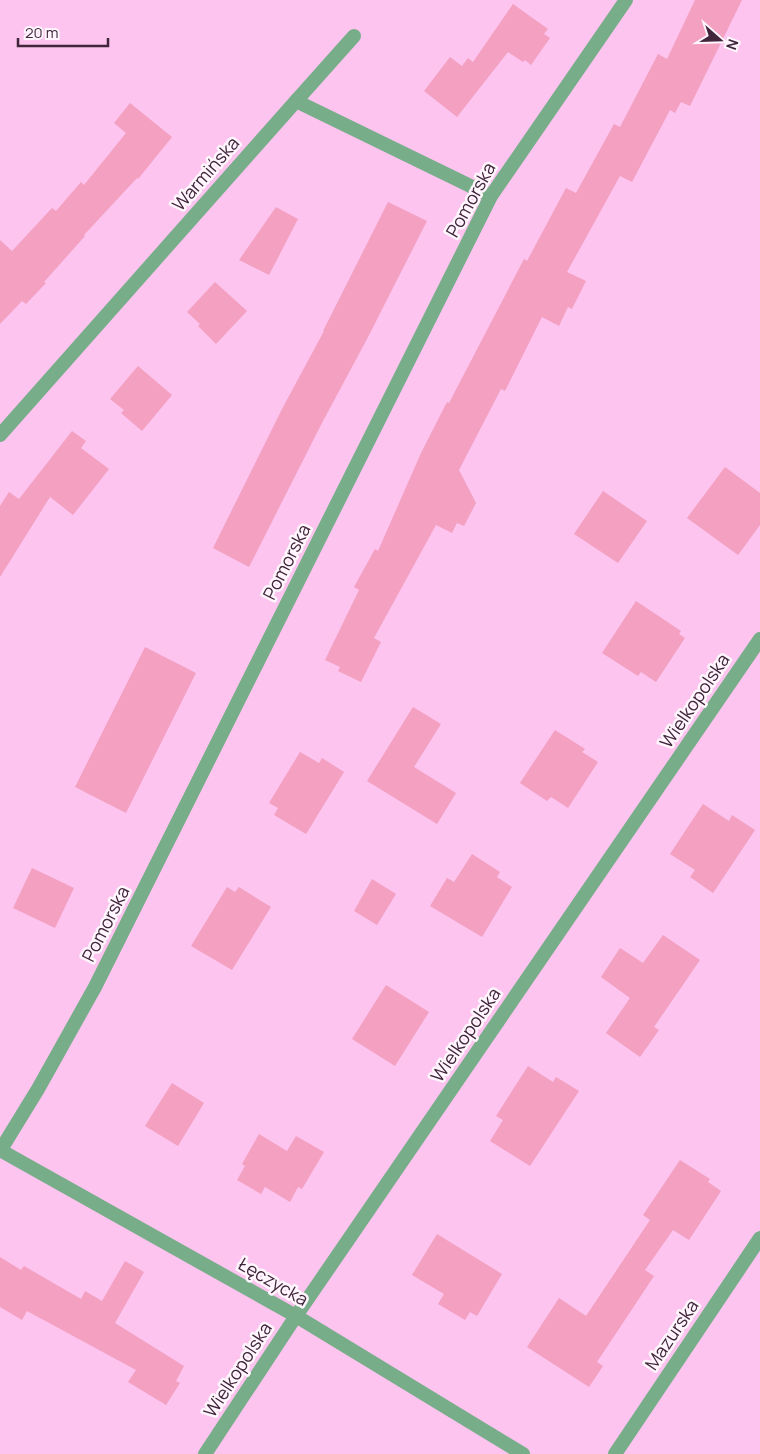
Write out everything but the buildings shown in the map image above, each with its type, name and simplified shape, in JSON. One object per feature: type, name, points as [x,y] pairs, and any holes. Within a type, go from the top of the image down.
[{"type":"street","name":"Pomorska","points":[[0,1150],[38,1089],[95,987],[491,196],[626,0]]},
{"type":"street","name":"Warmińska","points":[[0,436],[354,36]]},
{"type":"street","points":[[296,101],[491,196]]},
{"type":"street","name":"Wielkopolska","points":[[205,1454],[296,1316],[760,639]]},
{"type":"street","name":"Łęczycka","points":[[0,1150],[296,1316],[524,1454]]},
{"type":"street","name":"Mazurska","points":[[615,1454],[760,1238]]}]
